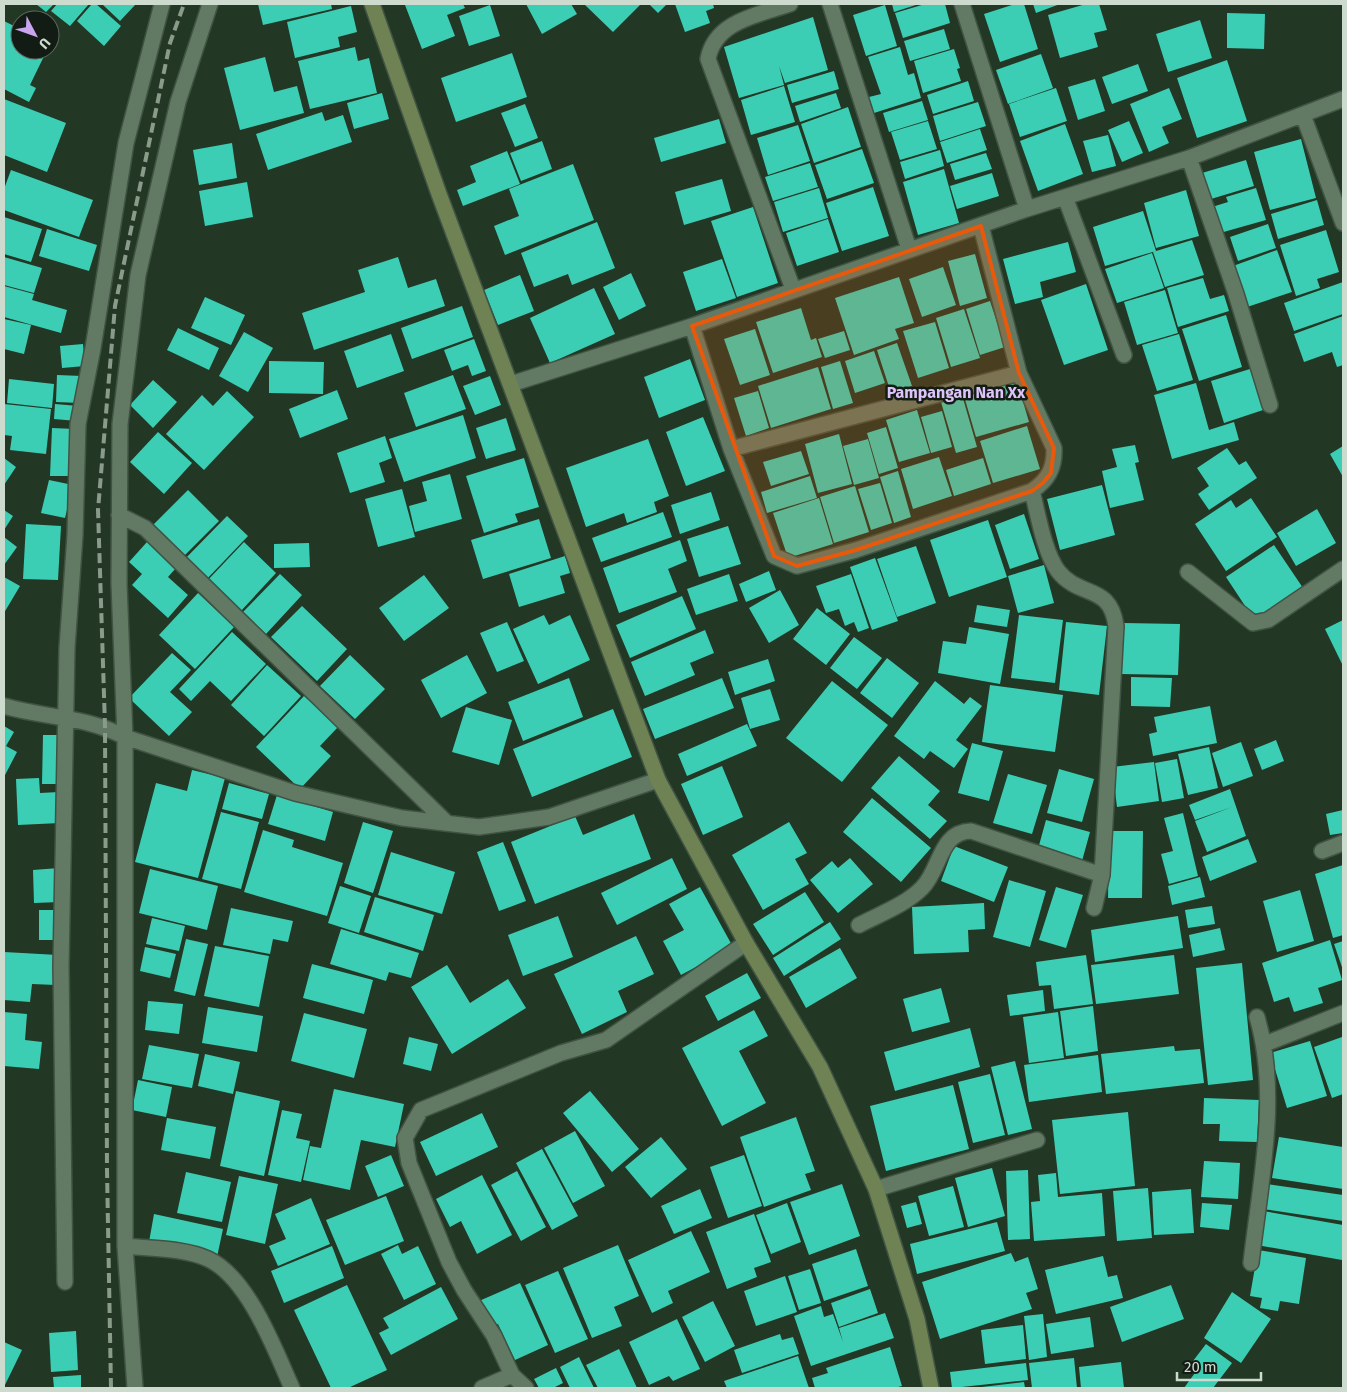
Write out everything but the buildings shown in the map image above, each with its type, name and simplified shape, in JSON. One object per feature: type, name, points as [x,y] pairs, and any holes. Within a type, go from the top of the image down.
[{"type":"main road","points":[[372,4],[658,780],[746,943],[820,1066],[876,1189],[917,1319],[931,1388]]},
{"type":"street","points":[[65,1282],[61,966],[65,717],[75,535],[78,424],[93,348],[126,143],[162,4]]},
{"type":"street","points":[[135,1388],[125,1246],[125,737],[119,584],[120,424],[138,275],[178,102],[210,4]]},
{"type":"street","points":[[790,4],[737,22],[722,31],[710,46],[708,59],[793,289]]},
{"type":"street","points":[[830,4],[909,249]]},
{"type":"street","points":[[962,4],[1027,209]]},
{"type":"street","points":[[511,384],[692,326],[793,289],[1027,209],[1189,158],[1343,99]]},
{"type":"street","points":[[1302,115],[1343,223]]},
{"type":"street","points":[[1189,158],[1236,294],[1270,405]]},
{"type":"street","points":[[1065,197],[1124,355]]},
{"type":"street","points":[[692,326],[731,449],[774,556],[797,566],[856,550],[1032,491],[1043,483],[1051,473],[1055,459],[1054,448],[1019,373],[981,226]]},
{"type":"street","points":[[731,449],[1019,373]]},
{"type":"street","points":[[1032,491],[1051,557],[1057,570],[1067,582],[1101,596],[1110,604],[1116,626],[1102,875],[1094,908]]},
{"type":"street","points":[[119,515],[145,528],[446,822]]},
{"type":"street","points":[[1188,572],[1253,623],[1268,620],[1343,569]]},
{"type":"street","points":[[4,706],[39,715],[65,717],[105,726],[125,737],[295,793],[402,818],[479,827],[549,817],[658,780]]},
{"type":"street","points":[[859,925],[908,900],[922,888],[931,876],[944,847],[951,837],[961,831],[971,831],[1102,875]]},
{"type":"street","points":[[1322,851],[1343,843]]},
{"type":"street","points":[[526,1388],[512,1374],[494,1336],[464,1290],[449,1262],[409,1163],[405,1138],[421,1110],[561,1053],[606,1040],[746,943]]},
{"type":"street","points":[[1265,1044],[1343,1013]]},
{"type":"street","points":[[1251,1263],[1269,1100],[1265,1044],[1257,1017]]},
{"type":"street","points":[[876,1189],[1037,1140]]},
{"type":"street","points":[[125,1246],[180,1253],[208,1259],[233,1276],[266,1328],[292,1388]]},
{"type":"street","points":[[482,1388],[512,1374]]},
{"type":"highlighted area","points":[[981,226],[1019,373],[1054,448],[1051,473],[1043,483],[1032,491],[856,550],[797,566],[774,556],[692,326]]},
{"type":"railway","points":[[111,1388],[107,1170],[105,726],[98,510],[115,306],[170,43],[184,4]]},
{"type":"district","name":"Pampangan Nan Xx","points":[[956,392]]}]
